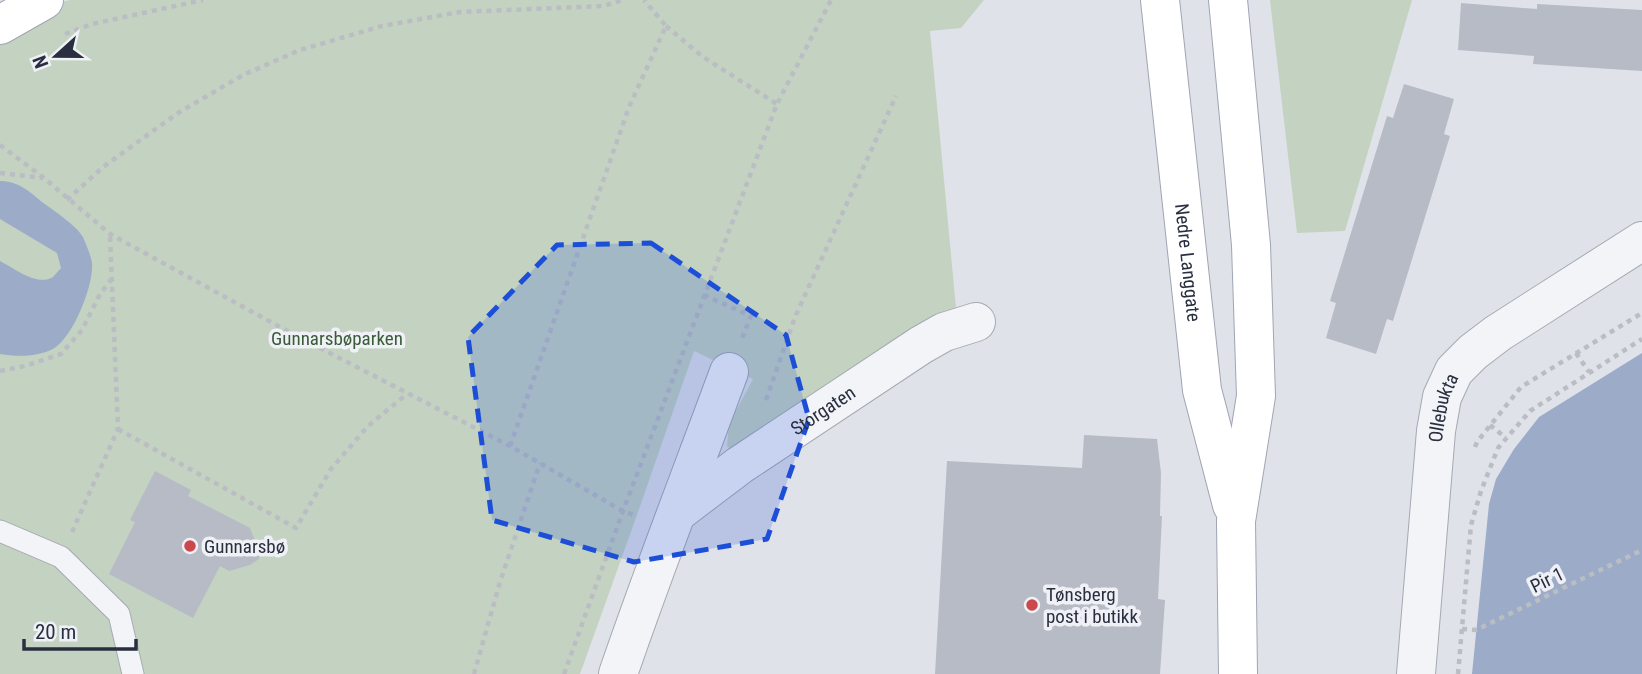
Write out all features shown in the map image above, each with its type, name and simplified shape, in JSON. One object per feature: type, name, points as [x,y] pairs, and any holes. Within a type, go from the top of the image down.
[{"type":"main road","points":[[0,25],[44,0]]},
{"type":"main road","name":"Nedre Langgate","points":[[1160,0],[1202,390],[1236,521]]},
{"type":"main road","name":"Nedre Langgate","points":[[1228,0],[1251,245],[1256,384],[1236,521],[1238,674]]},
{"type":"street","name":"Ollebukta","points":[[1416,674],[1436,431],[1441,397],[1454,371],[1498,333],[1642,241]]},
{"type":"street","name":"Storgaten","points":[[678,512],[740,465],[920,345],[944,332],[976,322]]},
{"type":"street","points":[[618,674],[649,582],[678,512],[729,372]]},
{"type":"lane","points":[[0,531],[61,557],[119,614],[133,674]]},
{"type":"path","points":[[62,35],[92,24],[202,0]]},
{"type":"path","points":[[67,200],[103,167],[178,113],[243,75],[300,50],[382,26],[460,12],[603,6],[623,0]]},
{"type":"path","points":[[644,0],[666,26],[703,57],[777,104]]},
{"type":"path","points":[[564,674],[623,510],[777,104],[831,0]]},
{"type":"path","points":[[510,446],[629,107],[666,26]]},
{"type":"path","points":[[762,410],[794,317],[896,96]]},
{"type":"path","points":[[0,145],[110,234],[289,332],[510,446],[623,510]]},
{"type":"path","points":[[0,173],[44,178]]},
{"type":"path","points":[[61,557],[118,429],[110,234]]},
{"type":"path","points":[[0,371],[61,354],[82,330],[100,294],[112,279]]},
{"type":"path","points":[[704,296],[751,316],[729,372]]},
{"type":"path","name":"Ollebukta","points":[[1472,454],[1477,442],[1521,387],[1642,313]]},
{"type":"path","points":[[1458,674],[1471,525],[1498,448],[1530,411],[1642,339]]},
{"type":"path","points":[[1576,354],[1589,372]]},
{"type":"path","points":[[118,429],[296,528],[331,469],[368,426],[407,394]]},
{"type":"path","points":[[1490,425],[1506,438]]},
{"type":"path","points":[[474,674],[499,582],[540,463]]},
{"type":"path","name":"Pir 1","points":[[1462,629],[1476,630],[1642,550]]},
{"type":"highlighted area","points":[[651,243],[786,335],[809,419],[767,539],[634,562],[492,520],[468,337],[557,245]]},
{"type":"green space","name":"Gunnarsbøparken","points":[[70,0],[984,0],[961,28],[930,31],[956,308],[922,326],[733,449],[727,447],[729,424],[753,379],[694,351],[580,674],[0,674],[0,30],[30,9]]},
{"type":"green space","points":[[1270,0],[1412,0],[1345,231],[1297,233]]},
{"type":"water","points":[[0,181],[23,187],[70,223],[83,237],[91,260],[90,284],[75,323],[60,343],[40,354],[0,354],[0,261],[40,280],[53,277],[61,268],[57,253],[0,219]]},
{"type":"water","points":[[1642,353],[1642,674],[1472,674],[1489,504],[1496,479],[1514,449],[1539,417]]},
{"type":"building","points":[[1461,3],[1537,9],[1537,4],[1642,10],[1642,71],[1533,64],[1534,56],[1458,50]]},
{"type":"building","points":[[1404,84],[1454,99],[1444,134],[1450,136],[1393,321],[1387,319],[1376,354],[1326,338],[1336,303],[1330,301],[1387,116],[1393,118]]},
{"type":"building","points":[[1084,435],[1157,439],[1162,516],[1158,599],[1165,600],[1160,674],[935,674],[947,461],[1082,468]]},
{"type":"building","name":"Gunnarsbø","points":[[155,471],[191,490],[188,496],[250,528],[258,549],[259,559],[250,565],[229,571],[220,566],[193,618],[109,574],[135,522],[130,520]]},
{"type":"place","name":"Gunnarsbø","points":[[190,546]]},
{"type":"place","name":"Tønsberg post i butikk","points":[[1032,605]]}]
